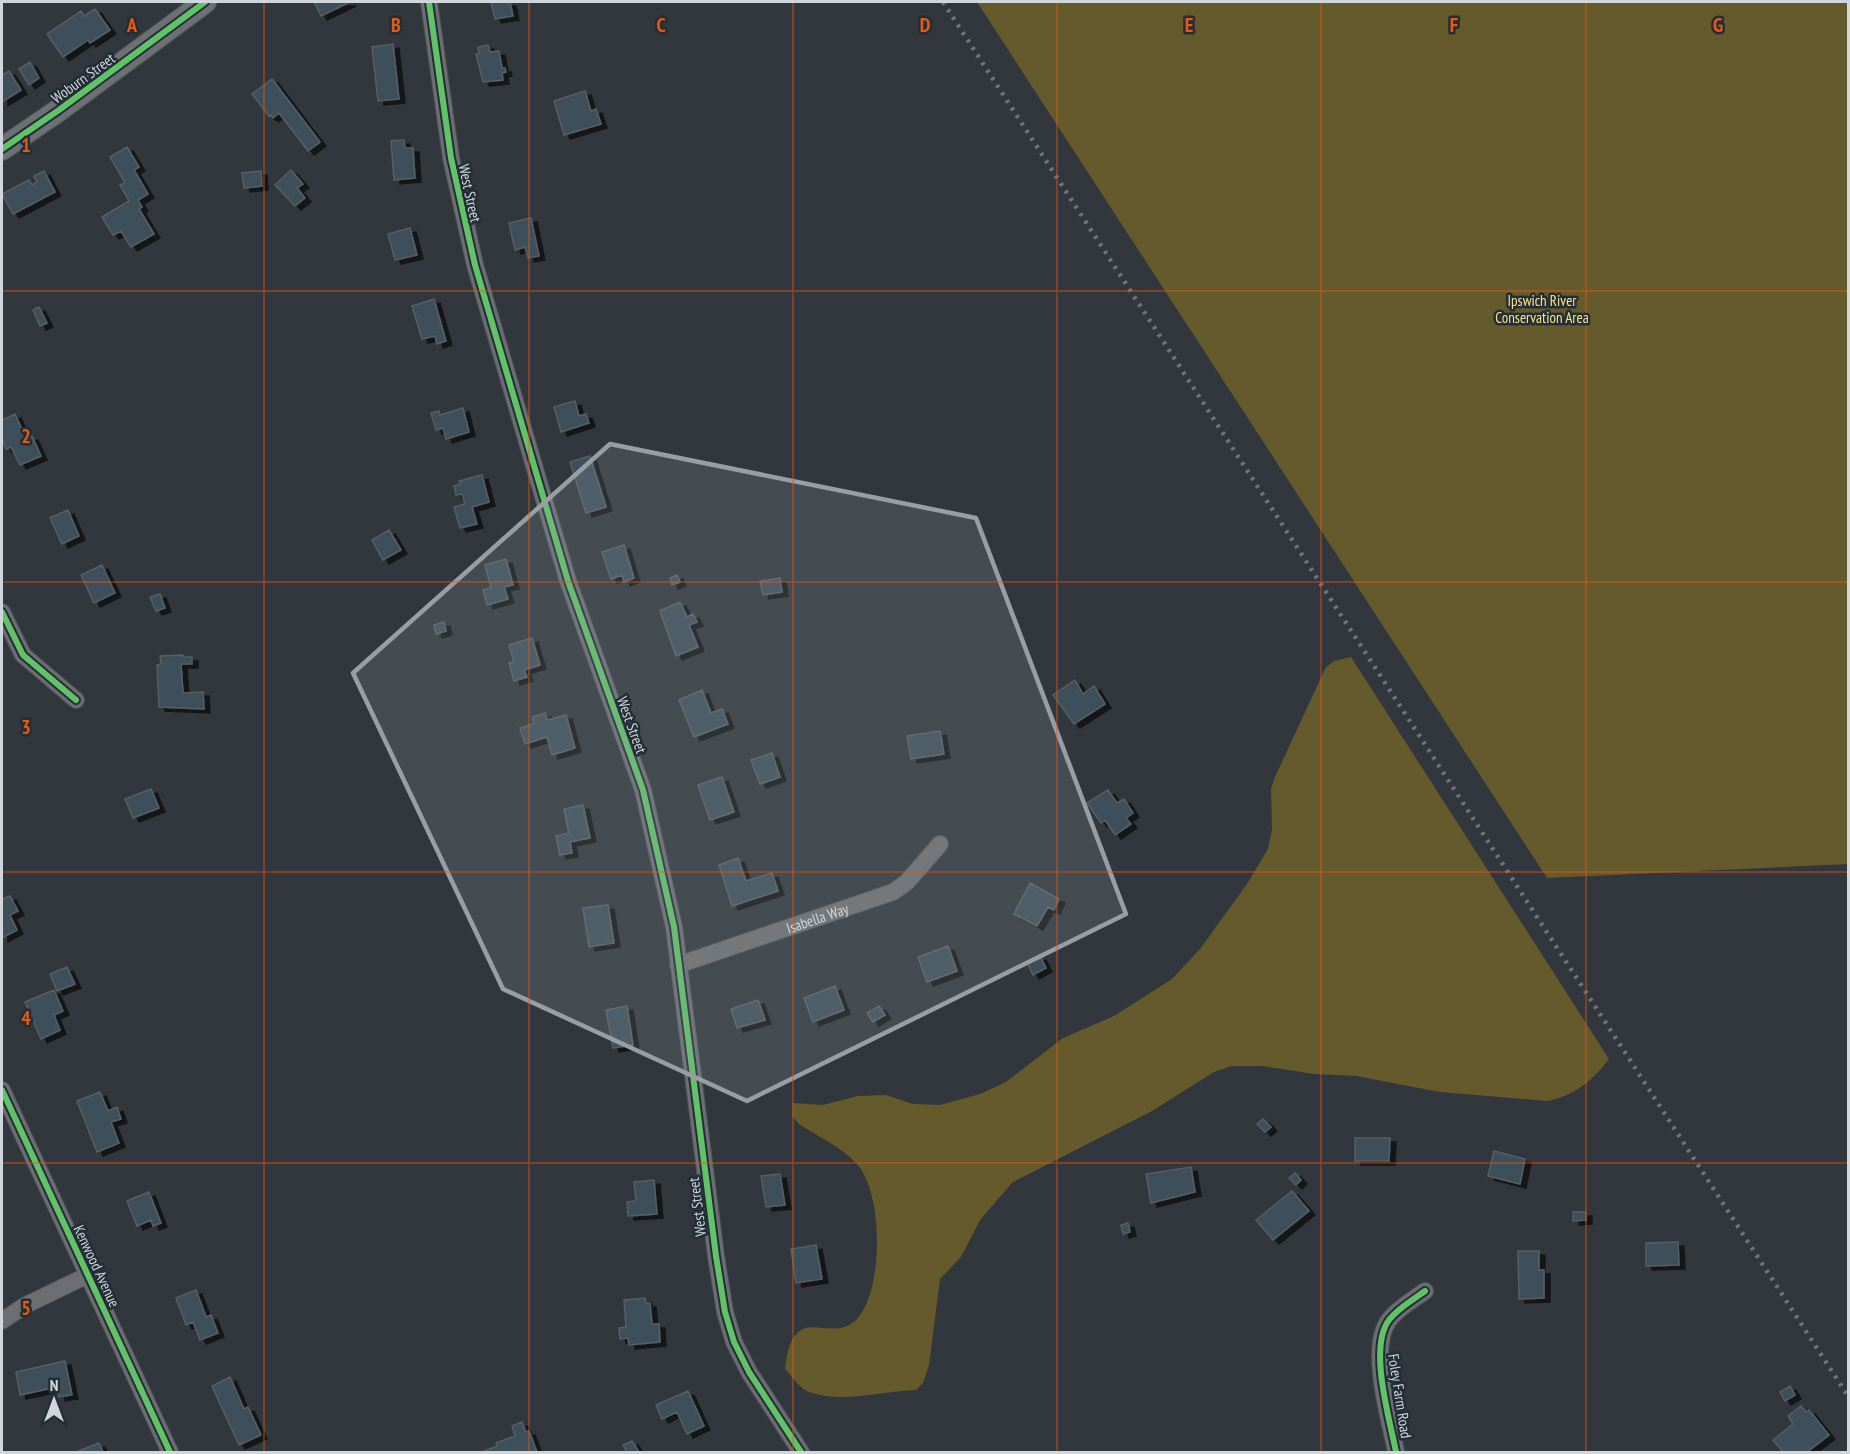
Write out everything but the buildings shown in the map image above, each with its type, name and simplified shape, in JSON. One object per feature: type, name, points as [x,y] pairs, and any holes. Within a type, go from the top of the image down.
[{"type":"street","name":"Woburn Street","points":[[2,148],[68,104],[205,2]]},
{"type":"street","name":"West Street","points":[[429,2],[449,147],[461,212],[568,581],[643,790],[664,874],[678,964],[714,1248],[727,1320],[749,1372],[801,1452]]},
{"type":"street","points":[[2,612],[23,655],[76,700]]},
{"type":"street","name":"Isabella Way","points":[[678,964],[893,892],[907,882],[940,844]]},
{"type":"street","name":"Kenwood Avenue","points":[[2,1090],[170,1452]]},
{"type":"street","points":[[2,1321],[24,1306],[88,1275]]},
{"type":"street","name":"Foley Farm Road","points":[[1396,1452],[1383,1378],[1381,1340],[1389,1321],[1397,1311],[1425,1291]]},
{"type":"highlighted area","points":[[610,444],[976,518],[1126,914],[747,1101],[503,989],[353,673]]},
{"type":"green space","name":"Ipswich River Conservation Area","points":[[977,2],[1848,2],[1848,864],[1547,878]]},
{"type":"green space","points":[[1351,657],[1609,1059],[1596,1074],[1575,1091],[1547,1101],[1440,1092],[1356,1076],[1314,1074],[1262,1066],[1232,1066],[1214,1072],[1152,1111],[1013,1182],[980,1220],[961,1257],[940,1279],[929,1365],[923,1383],[916,1390],[835,1397],[809,1392],[802,1388],[785,1369],[789,1347],[796,1335],[804,1329],[846,1327],[856,1320],[872,1288],[877,1242],[872,1196],[865,1177],[856,1163],[843,1152],[799,1124],[792,1116],[793,1103],[823,1105],[858,1096],[886,1095],[913,1104],[940,1105],[980,1094],[1006,1082],[1063,1038],[1114,1016],[1172,979],[1200,949],[1247,884],[1268,849],[1272,829],[1271,789],[1274,779],[1326,667],[1334,661]]},
{"type":"railway","points":[[943,2],[1848,1396]]},
{"type":"cycle path","points":[[2,149],[59,110],[205,2]]},
{"type":"cycle path","points":[[429,2],[451,158],[475,265],[568,581],[643,790],[674,927],[725,1312],[734,1342],[749,1372],[801,1452]]},
{"type":"cycle path","points":[[2,612],[23,655],[76,700]]},
{"type":"cycle path","points":[[2,1090],[170,1452]]},
{"type":"cycle path","points":[[1396,1452],[1382,1384],[1380,1348],[1383,1332],[1389,1320],[1401,1308],[1425,1291]]}]
